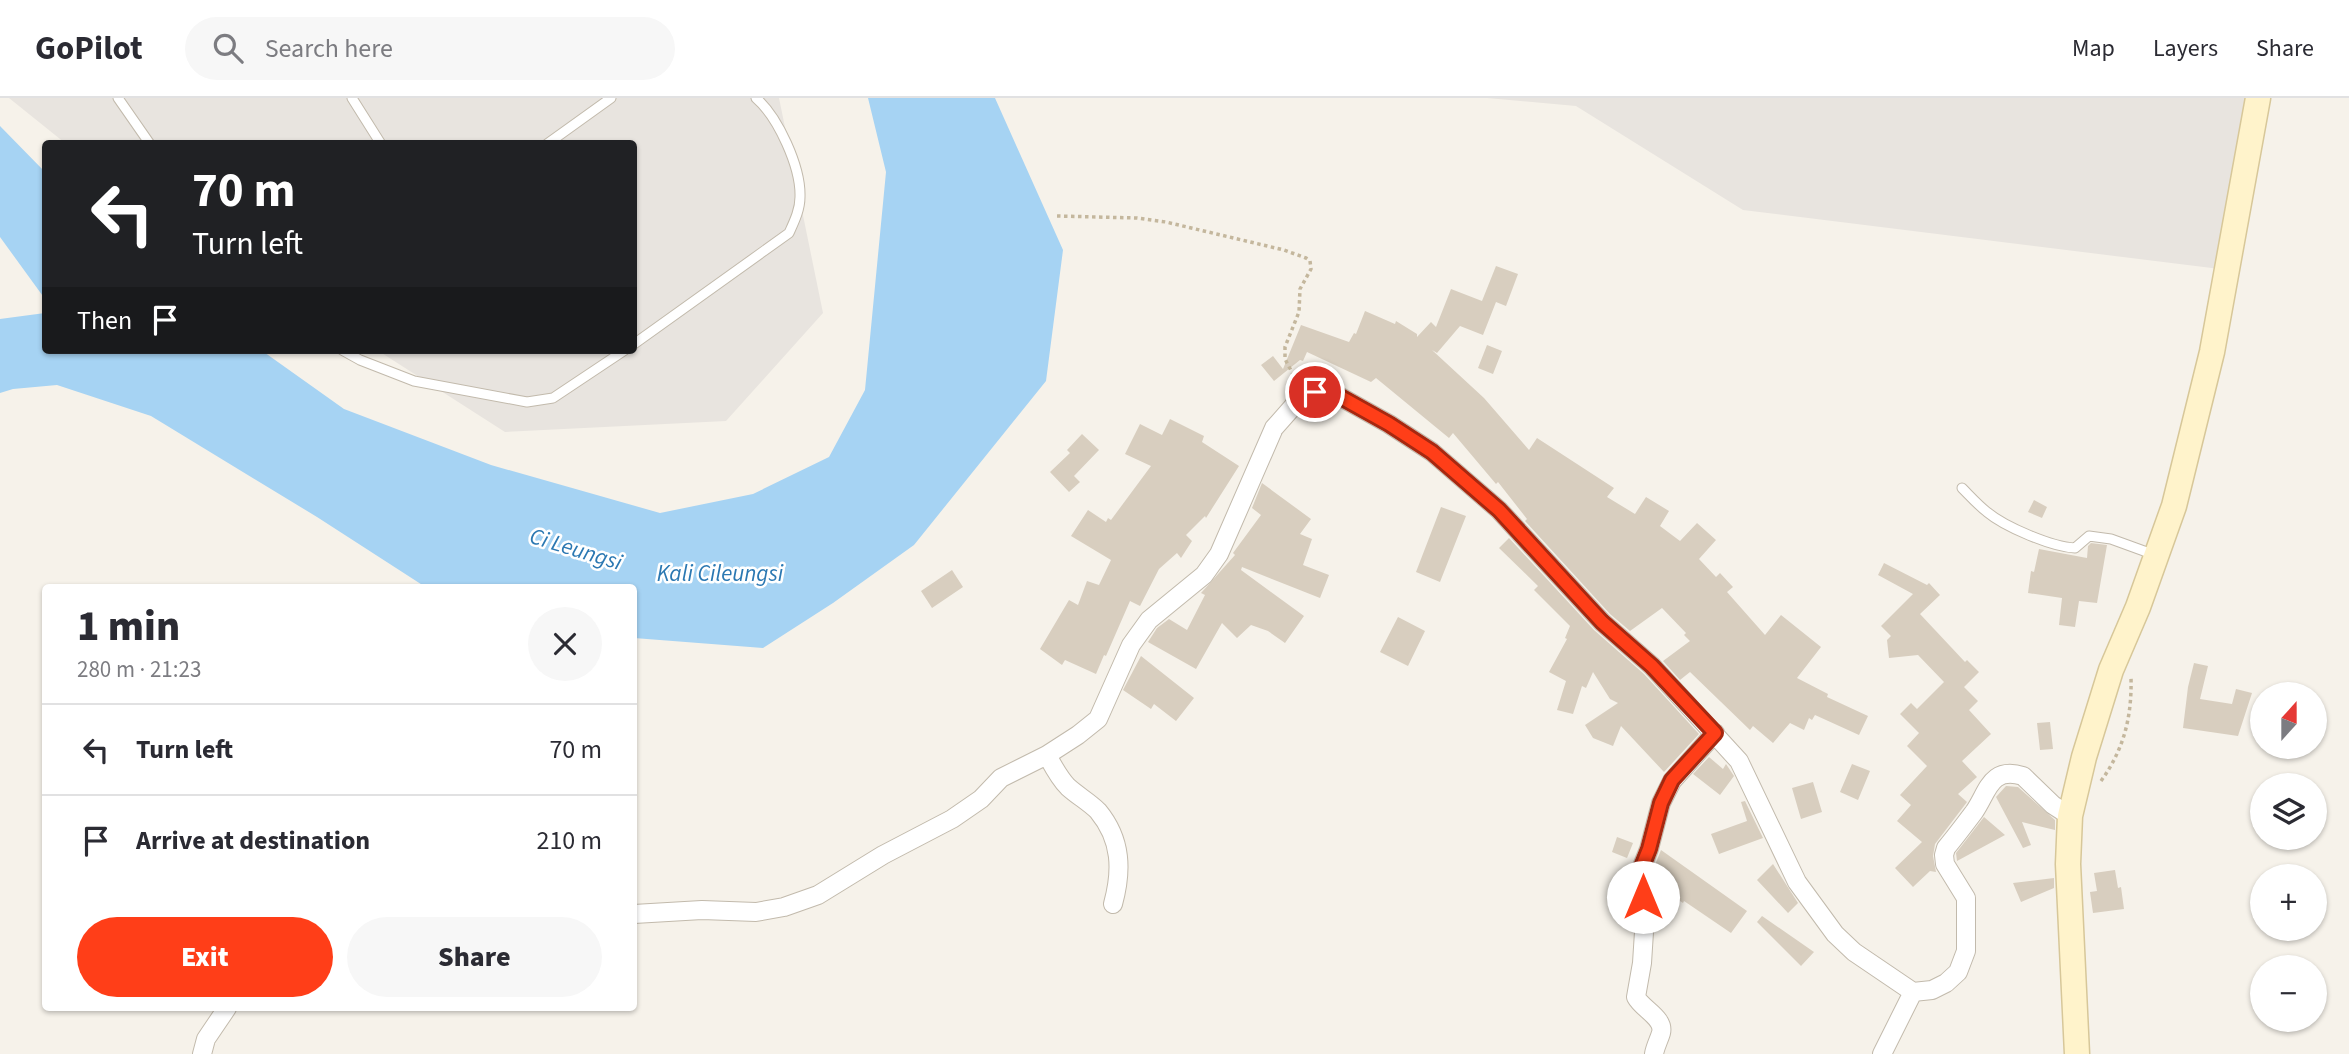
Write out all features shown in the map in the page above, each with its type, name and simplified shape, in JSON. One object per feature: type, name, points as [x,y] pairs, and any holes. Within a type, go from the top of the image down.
[{"type":"street","points":[[2077,1054],[2068,864],[2070,816],[2084,757],[2111,670],[2138,607],[2174,506],[2212,352],[2258,98]]},
{"type":"street","points":[[637,914],[702,910],[756,912],[785,907],[818,895],[883,855],[952,819],[981,799],[1002,778],[1047,755],[1098,719],[1131,645],[1149,620],[1190,588],[1212,565],[1237,517],[1254,470],[1274,428],[1289,409],[1304,396],[1315,392],[1337,395],[1389,424],[1432,452],[1499,510],[1602,622],[1652,666],[1739,761],[1797,882],[1835,934],[1854,952],[1913,992],[1932,990],[1946,983],[1958,972],[1966,951],[1966,898],[1945,864],[1944,855],[1946,848],[1976,809],[1992,781],[2006,774],[2023,776],[2053,805],[2070,816]]},
{"type":"street","points":[[1654,1054],[1663,1029],[1661,1023],[1636,997],[1643,963],[1644,932],[1639,874],[1649,849],[1661,803],[1672,780],[1715,733]]},
{"type":"street","points":[[1047,755],[1060,778],[1100,813],[1110,832],[1120,867],[1113,904]]},
{"type":"street","points":[[1882,1054],[1913,992]]},
{"type":"street","points":[[202,1054],[206,1039],[225,1011]]},
{"type":"lane","points":[[118,98],[147,140]]},
{"type":"lane","points":[[352,98],[378,140]]},
{"type":"lane","points":[[553,140],[611,98]]},
{"type":"lane","points":[[637,342],[789,233],[796,219],[800,196],[792,154],[768,109],[756,98]]},
{"type":"lane","points":[[349,354],[414,381],[527,402],[553,398],[619,354]]},
{"type":"lane","points":[[1962,488],[2002,522],[2054,544],[2076,548],[2089,536],[2100,536],[2156,555]]},
{"type":"path","points":[[1057,216],[1138,218],[1166,222],[1284,250],[1306,258],[1310,261],[1311,269],[1300,289],[1299,312],[1285,347],[1285,359],[1304,396]]},
{"type":"path","points":[[2106,774],[2119,754]]},
{"type":"shaded area","points":[[9,98],[779,98],[823,313],[726,421],[505,432],[383,354],[637,354],[637,140],[61,140]]},
{"type":"shaded area","points":[[1487,98],[2269,98],[2236,271],[1743,210],[1576,106]]},
{"type":"water","points":[[868,98],[995,98],[1063,250],[1046,381],[914,545],[833,603],[763,648],[637,638],[637,584],[421,584],[151,416],[57,385],[13,389],[0,393],[0,319],[42,313],[42,354],[267,354],[344,409],[491,465],[660,513],[753,494],[829,457],[865,390],[886,172]]},
{"type":"water","points":[[0,126],[42,169],[42,295],[0,237]]},
{"type":"building","points":[[1496,266],[1518,274],[1506,306],[1496,302],[1483,335],[1460,326],[1437,353],[1432,350],[1484,398],[1529,450],[1537,438],[1614,488],[1607,497],[1635,514],[1646,497],[1669,511],[1660,526],[1680,541],[1697,523],[1716,540],[1699,559],[1716,577],[1720,573],[1733,587],[1727,592],[1765,635],[1781,615],[1821,647],[1797,678],[1828,694],[1827,697],[1868,716],[1859,735],[1815,715],[1812,720],[1809,718],[1804,730],[1790,723],[1773,743],[1753,726],[1750,730],[1690,672],[1680,680],[1663,661],[1690,641],[1684,635],[1686,633],[1662,608],[1630,631],[1610,614],[1525,521],[1527,519],[1498,482],[1496,484],[1453,433],[1449,438],[1376,378],[1371,382],[1307,352],[1303,361],[1300,360],[1274,381],[1261,365],[1273,356],[1283,369],[1301,325],[1349,342],[1354,333],[1356,334],[1365,311],[1395,324],[1396,321],[1417,334],[1417,337],[1431,322],[1436,327],[1451,289],[1482,301]]},
{"type":"building","points":[[1487,345],[1502,351],[1493,374],[1478,368]]},
{"type":"building","points":[[1170,419],[1204,436],[1202,442],[1239,466],[1206,518],[1205,516],[1186,535],[1192,541],[1181,558],[1177,553],[1159,569],[1140,606],[1130,601],[1096,674],[1065,660],[1062,665],[1040,649],[1069,600],[1078,605],[1087,581],[1099,585],[1111,560],[1071,536],[1088,510],[1106,522],[1108,518],[1111,520],[1151,466],[1125,454],[1140,424],[1162,435]]},
{"type":"building","points":[[1082,434],[1099,450],[1074,476],[1080,482],[1069,492],[1050,472],[1070,453],[1067,450]]},
{"type":"building","points":[[1262,483],[1311,519],[1300,534],[1312,539],[1303,565],[1329,575],[1320,598],[1242,567],[1241,570],[1304,616],[1285,643],[1268,631],[1251,625],[1237,638],[1222,623],[1196,669],[1148,642],[1157,628],[1169,619],[1187,630],[1205,595],[1201,593],[1235,555],[1233,553],[1261,515],[1252,508]]},
{"type":"building","points":[[2034,500],[2047,507],[2042,518],[2028,512]]},
{"type":"building","points":[[1441,507],[1466,516],[1440,582],[1416,572]]},
{"type":"building","points":[[1509,538],[1594,630],[1644,674],[1699,734],[1664,772],[1621,726],[1613,746],[1593,738],[1585,725],[1618,703],[1610,699],[1593,672],[1586,688],[1582,686],[1573,714],[1557,710],[1566,681],[1549,672],[1567,639],[1565,638],[1570,626],[1534,590],[1538,586],[1499,548]]},
{"type":"building","points":[[2091,543],[2107,545],[2097,603],[2079,601],[2075,627],[2059,625],[2062,598],[2028,593],[2031,571],[2034,572],[2039,549],[2087,558],[2088,546]]},
{"type":"building","points":[[1884,563],[1927,585],[1929,583],[1940,595],[1920,614],[1965,662],[1967,660],[1979,672],[1964,687],[1978,701],[1969,710],[1991,734],[1962,761],[1977,777],[1958,794],[1967,802],[1935,844],[1933,856],[1936,872],[1930,871],[1913,887],[1895,868],[1922,842],[1897,821],[1911,805],[1900,795],[1927,766],[1907,746],[1919,733],[1900,714],[1911,703],[1917,709],[1944,682],[1918,655],[1889,658],[1887,640],[1891,636],[1881,626],[1913,594],[1878,575]]},
{"type":"building","points":[[952,570],[963,587],[932,608],[921,591]]},
{"type":"building","points":[[1398,617],[1425,631],[1408,666],[1380,652]]},
{"type":"building","points":[[1141,656],[1194,698],[1176,721],[1154,704],[1151,709],[1123,690]]},
{"type":"building","points":[[2194,663],[2208,666],[2200,699],[2232,704],[2236,689],[2250,692],[2238,736],[2183,728]]},
{"type":"building","points":[[2050,722],[2053,749],[2040,750],[2037,723]]},
{"type":"building","points":[[1709,757],[1723,769],[1726,764],[1734,776],[1720,795],[1693,774]]},
{"type":"building","points":[[1852,764],[1870,771],[1858,800],[1840,792]]},
{"type":"building","points":[[1813,782],[1822,812],[1801,819],[1792,788]]},
{"type":"building","points":[[2006,786],[2018,787],[2055,820],[2055,830],[2022,822],[2031,845],[2023,848],[1996,797]]},
{"type":"building","points":[[1745,801],[1763,838],[1719,854],[1711,834],[1747,821],[1741,802]]},
{"type":"building","points":[[1984,817],[2005,835],[1957,861],[1956,853]]},
{"type":"building","points":[[1617,837],[1633,843],[1627,858],[1612,852]]},
{"type":"building","points":[[1661,850],[1747,911],[1731,933],[1684,901],[1683,903],[1652,885],[1651,875]]},
{"type":"building","points":[[1773,864],[1798,903],[1788,913],[1757,880]]},
{"type":"building","points":[[2115,870],[2124,909],[2093,913],[2090,892],[2097,891],[2094,873]]},
{"type":"building","points":[[2054,878],[2054,888],[2021,902],[2013,883]]},
{"type":"building","points":[[1762,916],[1814,952],[1801,966],[1757,922]]},
{"type":"route","points":[[1315,392],[1337,395],[1432,452],[1499,510],[1602,622],[1652,666],[1715,733],[1672,780],[1661,803],[1649,849],[1639,874],[1643,897]]},
{"type":"water label","name":"Ci Leungsi","points":[[576,549]]},
{"type":"water label","name":"Kali Cileungsi","points":[[720,573]]}]
